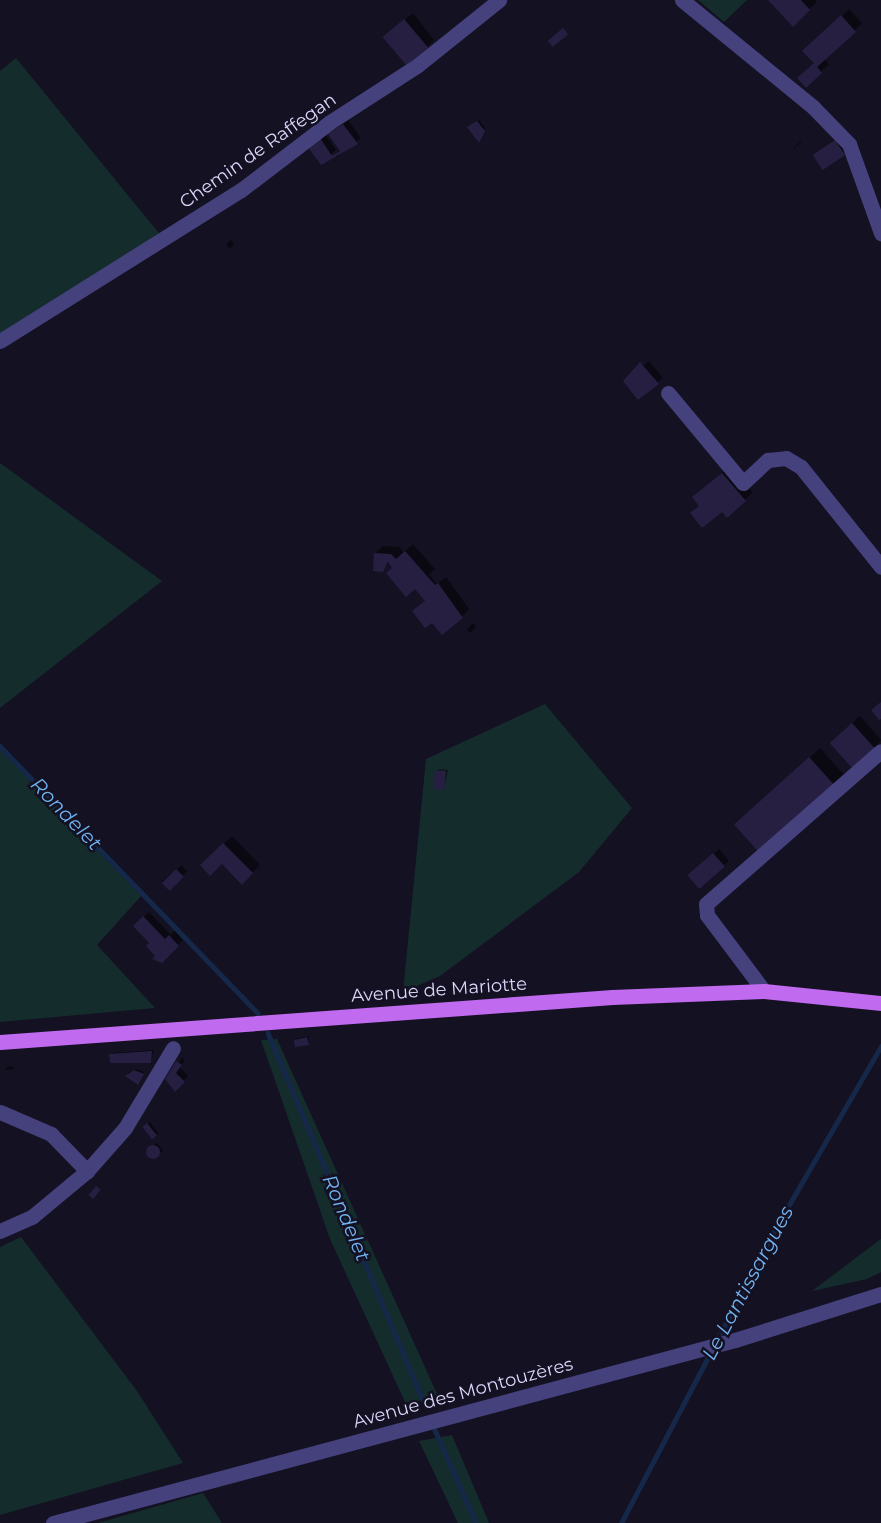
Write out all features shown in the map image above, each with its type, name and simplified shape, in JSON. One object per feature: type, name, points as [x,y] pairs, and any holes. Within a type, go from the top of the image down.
[{"type":"main road","name":"Avenue de Mariotte","points":[[0,1042],[442,1008],[764,991],[881,1003]]},
{"type":"street","name":"Chemin de Raffegan","points":[[0,340],[242,190],[330,122],[418,65],[499,0]]},
{"type":"street","points":[[682,0],[813,107],[849,144],[881,233]]},
{"type":"street","points":[[668,393],[743,483],[768,460],[786,458],[801,467],[881,567]]},
{"type":"street","points":[[764,991],[707,915],[706,904],[881,751]]},
{"type":"street","points":[[0,1231],[33,1216],[87,1171],[125,1128],[173,1048]]},
{"type":"street","points":[[0,1112],[51,1134],[87,1171]]},
{"type":"street","name":"Avenue des Montouzères","points":[[53,1523],[735,1340],[881,1294]]},
{"type":"green space","points":[[698,0],[747,0],[724,22]]},
{"type":"green space","points":[[16,58],[162,237],[0,336],[0,71]]},
{"type":"green space","points":[[0,463],[162,581],[0,708]]},
{"type":"green space","points":[[545,704],[632,808],[579,872],[440,976],[403,992],[426,759]]},
{"type":"green space","points":[[0,746],[142,895],[97,945],[155,1008],[0,1022]]},
{"type":"green space","points":[[277,1039],[438,1396],[406,1404],[330,1239],[261,1040]]},
{"type":"green space","points":[[21,1237],[137,1391],[183,1463],[0,1515],[0,1247]]},
{"type":"green space","points":[[881,1239],[881,1272],[867,1279],[812,1291]]},
{"type":"green space","points":[[452,1435],[489,1523],[458,1523],[419,1441]]},
{"type":"green space","points":[[203,1493],[222,1523],[98,1523]]},
{"type":"building","points":[[768,0],[801,0],[810,10],[793,27]]},
{"type":"building","points":[[841,15],[856,32],[817,67],[822,73],[806,88],[797,78],[814,63],[802,51]]},
{"type":"building","points":[[404,19],[428,48],[407,66],[383,37]]},
{"type":"building","points":[[563,28],[568,34],[553,47],[548,41]]},
{"type":"building","points":[[477,121],[485,131],[479,143],[467,127]]},
{"type":"building","points":[[343,124],[358,144],[321,165],[308,147],[320,138],[332,156],[340,151],[328,134]]},
{"type":"building","points":[[835,140],[845,155],[823,170],[813,155]]},
{"type":"building","points":[[640,362],[659,384],[638,400],[623,381]]},
{"type":"building","points":[[722,473],[746,501],[727,518],[722,512],[702,528],[690,513],[699,506],[692,497]]},
{"type":"building","points":[[405,551],[435,585],[438,583],[463,618],[442,635],[432,623],[425,628],[412,611],[425,601],[415,589],[406,597],[386,573],[392,568],[388,562],[383,572],[373,571],[374,553],[391,554],[396,559]]},
{"type":"building","points":[[881,702],[881,719],[879,720],[871,710]]},
{"type":"building","points":[[852,723],[876,750],[854,770],[830,743]]},
{"type":"building","points":[[809,757],[835,786],[760,854],[734,825]]},
{"type":"building","points":[[435,770],[446,771],[444,790],[433,789]]},
{"type":"building","points":[[223,843],[253,873],[242,885],[222,864],[210,876],[200,865]]},
{"type":"building","points":[[713,853],[725,867],[699,889],[687,875]]},
{"type":"building","points":[[176,869],[184,877],[170,891],[162,883]]},
{"type":"building","points":[[143,916],[165,939],[169,935],[179,946],[162,963],[152,959],[155,956],[146,946],[149,943],[133,926]]},
{"type":"building","points":[[307,1037],[309,1045],[295,1047],[294,1040]]},
{"type":"building","points":[[152,1051],[151,1063],[110,1063],[109,1054]]},
{"type":"building","points":[[176,1061],[182,1065],[176,1073],[185,1082],[175,1092],[165,1079]]},
{"type":"building","points":[[134,1070],[144,1074],[138,1085],[125,1076]]},
{"type":"building","points":[[147,1123],[157,1136],[152,1139],[142,1127]]},
{"type":"building","points":[[150,1145],[156,1145],[160,1152],[156,1159],[150,1159],[146,1155],[146,1149]]},
{"type":"building","points":[[96,1186],[101,1190],[93,1199],[88,1195]]},
{"type":"waterway","name":"Rondelet","points":[[0,746],[258,1013]]},
{"type":"waterway","name":"Rondelet","points":[[268,1033],[424,1403]]},
{"type":"waterway","name":"Le Lantissargues","points":[[717,1340],[775,1229],[881,1046]]},
{"type":"waterway","name":"Le Lantissargues","points":[[621,1523],[712,1350]]},
{"type":"waterway","name":"Rondelet","points":[[435,1430],[476,1523]]}]
